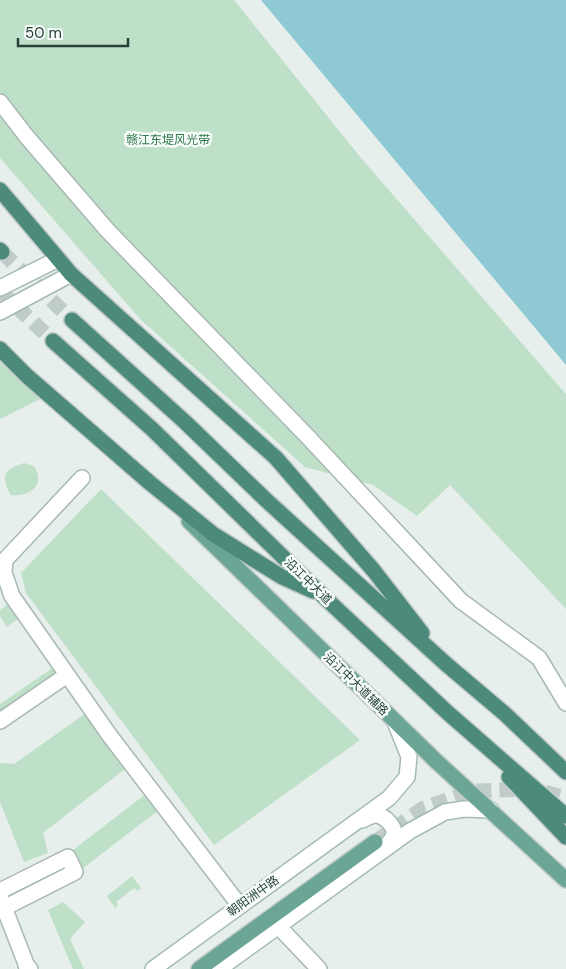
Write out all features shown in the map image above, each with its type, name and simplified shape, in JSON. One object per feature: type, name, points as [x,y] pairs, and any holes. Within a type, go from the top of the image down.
[{"type":"highway","points":[[0,190],[71,274],[276,458],[374,571],[446,664]]},
{"type":"highway","points":[[72,320],[185,422],[266,500],[446,664],[505,714],[566,772]]},
{"type":"highway","name":"沿江中大道","points":[[53,342],[152,430],[448,713],[566,816]]},
{"type":"highway","points":[[0,349],[27,376],[150,483],[213,534],[239,552],[282,577],[324,596]]},
{"type":"highway","points":[[448,713],[566,838]]},
{"type":"main road","name":"沿江中大道辅路","points":[[150,483],[395,722],[566,880]]},
{"type":"main road","points":[[491,810],[566,872]]},
{"type":"main road","points":[[199,969],[378,846]]},
{"type":"street","points":[[0,102],[27,137],[108,231],[308,437],[461,601],[539,658],[566,703]]},
{"type":"street","points":[[0,288],[58,259]]},
{"type":"street","points":[[0,312],[71,274]]},
{"type":"street","points":[[82,478],[5,560],[4,573],[12,596],[110,736],[240,906]]},
{"type":"street","points":[[0,722],[67,675]]},
{"type":"street","name":"朝阳洲中路","points":[[153,969],[389,798],[407,778],[409,757],[395,722]]},
{"type":"street","name":"朝阳洲中路","points":[[378,846],[445,812],[464,809],[491,810]]},
{"type":"street","name":"朝阳洲中路","points":[[219,969],[278,926],[394,834],[393,828],[378,815],[353,824]]},
{"type":"street","points":[[0,891],[68,857],[76,872],[2,902],[28,968]]},
{"type":"street","points":[[278,926],[319,969]]},
{"type":"green space","name":"赣江东堤风光带","points":[[0,0],[234,0],[361,158],[566,394],[566,609],[450,485],[417,516],[373,485],[305,467],[141,320],[0,158]]},
{"type":"green space","points":[[0,362],[40,399],[0,419]]},
{"type":"green space","points":[[24,463],[34,466],[38,479],[37,484],[30,492],[11,495],[6,483],[6,474],[11,468]]},
{"type":"green space","points":[[101,489],[360,740],[214,845],[26,593],[21,573]]},
{"type":"green space","points":[[12,602],[60,670],[0,712],[0,704],[54,667],[19,618],[7,627],[0,616],[0,610]]},
{"type":"green space","points":[[89,711],[130,765],[43,833],[48,853],[24,862],[0,802],[0,763],[14,764]]},
{"type":"green space","points":[[147,793],[160,809],[82,869],[69,853]]},
{"type":"green space","points":[[132,876],[141,888],[137,891],[134,888],[116,902],[118,905],[115,908],[107,896]]},
{"type":"green space","points":[[63,902],[85,922],[70,939],[84,969],[73,969],[48,910]]},
{"type":"water","points":[[261,0],[566,0],[566,365]]},
{"type":"tunnel","points":[[2,252],[72,320]]},
{"type":"tunnel","points":[[0,291],[53,341]]},
{"type":"tunnel","points":[[375,842],[424,808],[473,791],[533,789],[566,798]]}]
